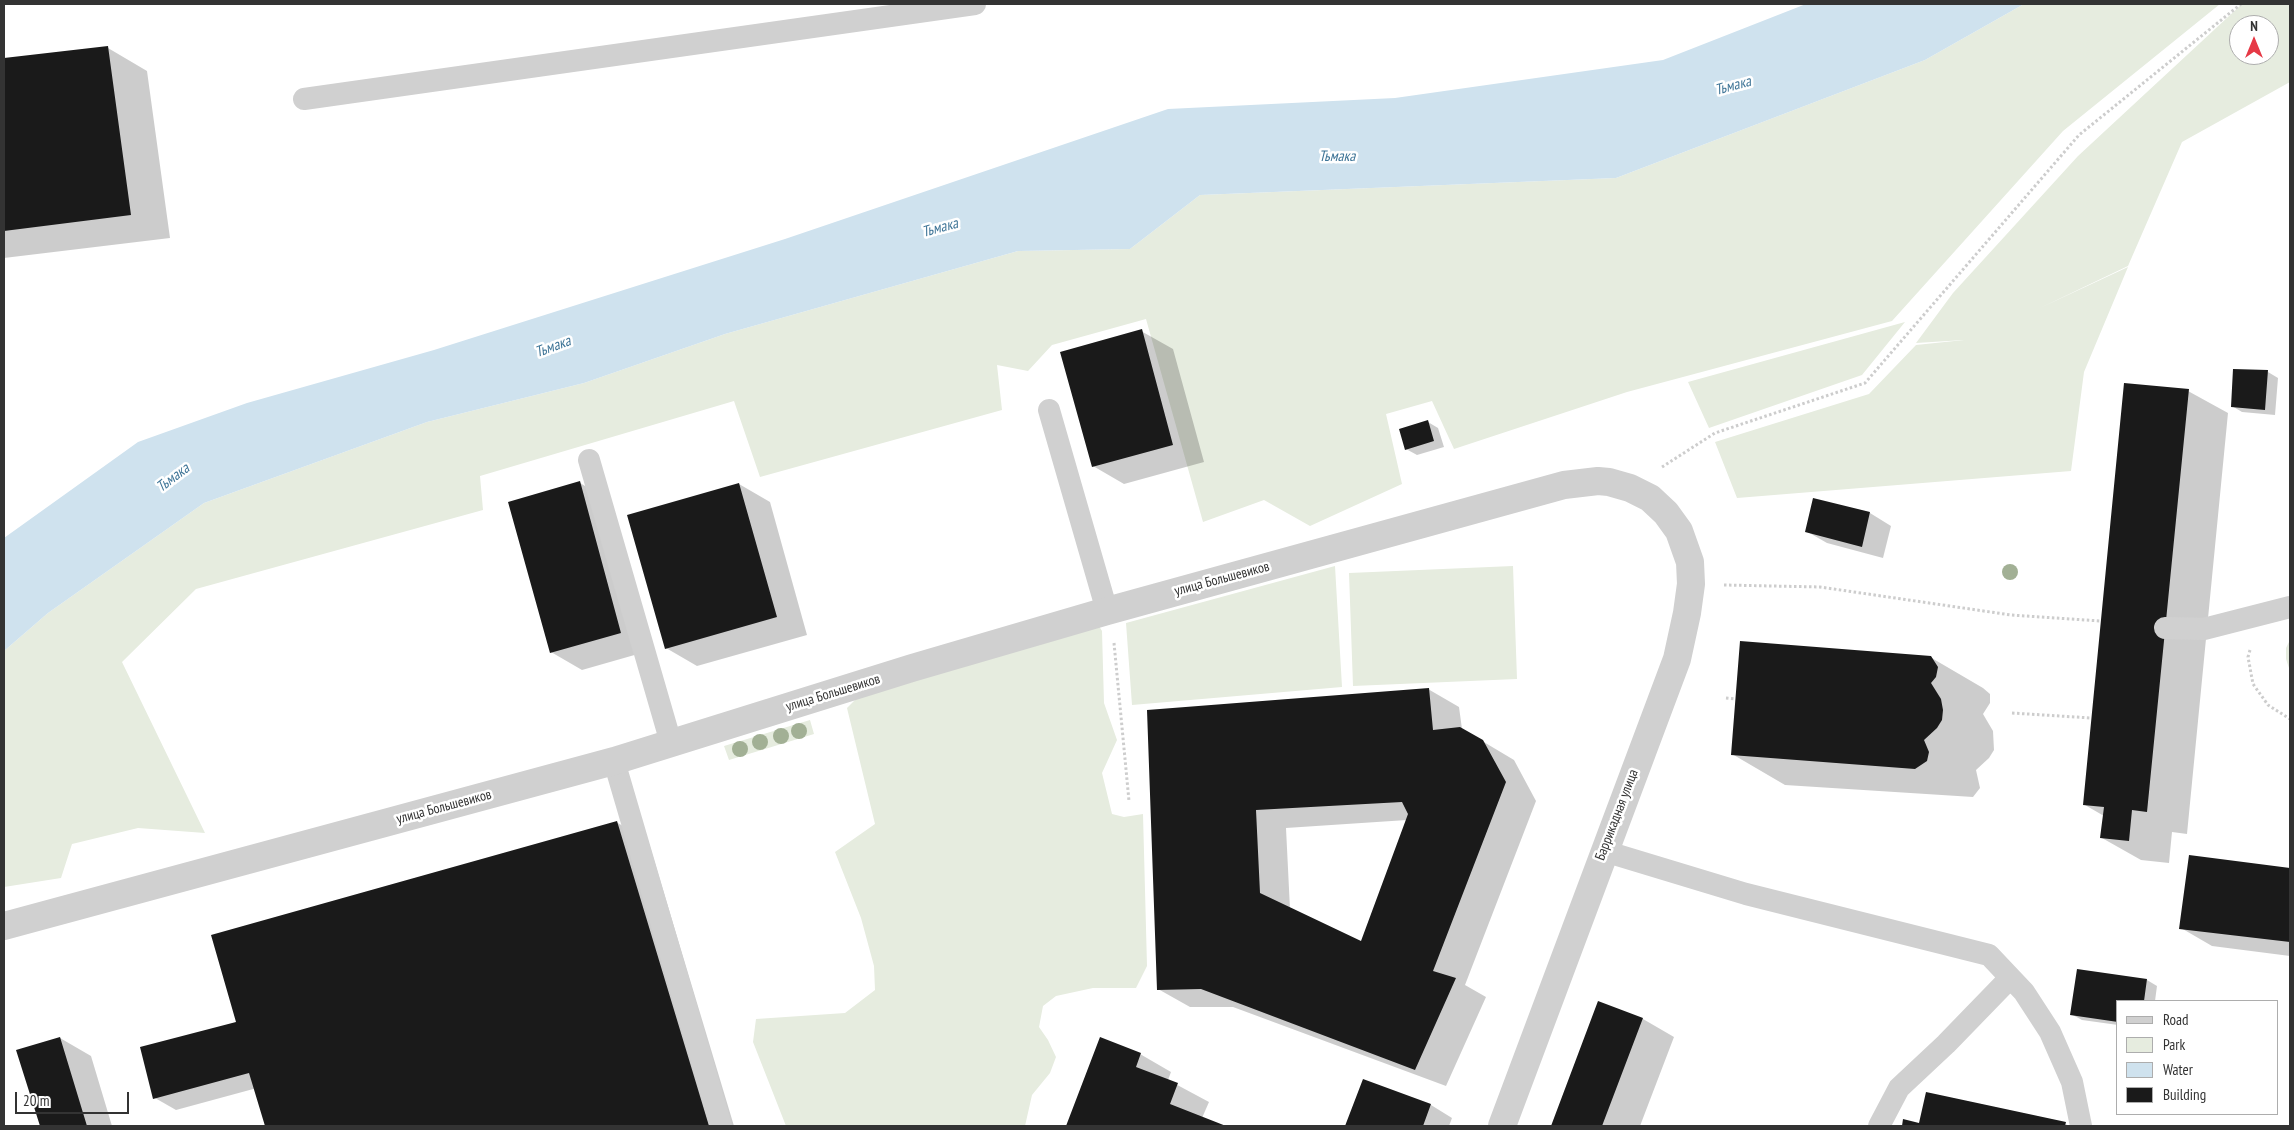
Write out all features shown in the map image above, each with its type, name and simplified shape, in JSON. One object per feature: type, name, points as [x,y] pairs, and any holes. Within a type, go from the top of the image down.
[{"type":"street","name":"улица Большевиков","points":[[4,926],[614,761],[912,668],[1107,611],[1564,484],[1598,481],[1630,488],[1659,505]]},
{"type":"street","name":"Баррикадная улица","points":[[1502,1126],[1677,659],[1691,584],[1690,562],[1684,541],[1673,522],[1659,505]]},
{"type":"lane","points":[[304,99],[974,4]]},
{"type":"lane","points":[[1049,410],[1107,611]]},
{"type":"lane","points":[[589,460],[671,743]]},
{"type":"lane","points":[[2165,628],[2204,629],[2290,607]]},
{"type":"lane","points":[[614,761],[720,1126]]},
{"type":"lane","points":[[1604,851],[1746,894],[1989,955],[2024,992],[2050,1032],[2072,1082],[2081,1126]]},
{"type":"lane","points":[[1879,1126],[1899,1088],[1946,1044],[2010,978]]},
{"type":"path","points":[[1630,488],[1715,434],[1865,383],[2079,135],[2242,4]]},
{"type":"path","points":[[1691,584],[1820,587],[2011,615],[2101,621]]},
{"type":"path","points":[[1107,611],[1116,653],[1129,801]]},
{"type":"path","points":[[2254,684],[2268,704],[2290,719]]},
{"type":"path","points":[[1726,698],[1735,699]]},
{"type":"path","points":[[2012,713],[2092,718]]},
{"type":"green space","points":[[2024,4],[2220,4],[2063,131],[1892,321],[1627,392],[1454,449],[1432,401],[1386,414],[1402,484],[1310,526],[1264,500],[1203,522],[1146,319],[1052,345],[1028,371],[997,365],[1002,410],[760,477],[734,401],[480,476],[483,510],[196,589],[122,662],[205,833],[138,828],[72,844],[61,878],[4,887],[4,651],[48,613],[204,503],[427,422],[584,383],[725,334],[1018,251],[1130,249],[1200,195],[1616,178],[1925,60]]},
{"type":"green space","points":[[2242,4],[2290,4],[2290,82],[2182,142],[2128,266],[2040,308],[2128,267],[2084,372],[2071,471],[1737,498],[1715,442],[1869,394],[1916,345],[1964,340],[1916,343],[1953,293],[2078,156],[2229,16],[2229,65],[2279,65],[2279,15],[2230,15]]},
{"type":"green space","points":[[1905,322],[1862,375],[1709,428],[1688,382]]},
{"type":"green space","points":[[1335,566],[1342,687],[1132,705],[1126,623]]},
{"type":"green space","points":[[1513,566],[1517,679],[1353,686],[1349,573]]},
{"type":"green space","points":[[1096,621],[1102,631],[1104,703],[1117,740],[1102,773],[1112,814],[1124,817],[1143,814],[1147,966],[1136,988],[1093,988],[1056,996],[1043,1006],[1039,1027],[1056,1057],[1050,1073],[1032,1095],[1025,1126],[786,1126],[753,1042],[756,1019],[845,1013],[875,990],[874,966],[861,918],[835,852],[875,824],[847,708],[864,691]]},
{"type":"green space","points":[[2290,640],[2290,671],[2286,659],[2286,648]]},
{"type":"green space","points":[[810,720],[814,734],[729,760],[724,746]]},
{"type":"water","name":"Тьмака","points":[[1806,4],[2024,4],[1925,60],[1616,178],[1200,195],[1130,249],[1018,251],[725,334],[584,383],[427,422],[204,503],[48,613],[4,651],[4,538],[138,442],[247,403],[434,350],[785,239],[1168,109],[1395,98],[1663,60]]},
{"type":"building","points":[[108,46],[131,215],[4,231],[4,58]]},
{"type":"building","points":[[1142,329],[1173,445],[1092,467],[1060,352]]},
{"type":"building","points":[[2233,369],[2268,370],[2265,410],[2231,407]]},
{"type":"building","points":[[2124,383],[2189,389],[2147,812],[2132,810],[2129,841],[2100,838],[2104,807],[2083,805]]},
{"type":"building","points":[[1428,420],[1434,441],[1405,450],[1399,429]]},
{"type":"building","points":[[580,481],[621,633],[550,653],[508,502]]},
{"type":"building","points":[[739,483],[777,617],[665,649],[627,515]]},
{"type":"building","points":[[1813,498],[1870,512],[1862,547],[1805,532]]},
{"type":"building","points":[[1740,641],[1931,656],[1938,667],[1936,677],[1931,683],[1941,699],[1943,710],[1942,720],[1937,728],[1924,740],[1929,752],[1927,761],[1915,769],[1731,755]]},
{"type":"building","points":[[1429,688],[1433,730],[1460,727],[1483,740],[1506,782],[1433,971],[1456,978],[1415,1070],[1201,989],[1157,990],[1147,710]],"holes":[[[1402,802],[1408,814],[1361,941],[1260,893],[1256,810]]]},
{"type":"building","points":[[617,821],[709,1126],[265,1126],[249,1073],[153,1099],[140,1047],[236,1022],[211,935]]},
{"type":"building","points":[[2189,855],[2290,868],[2290,942],[2179,929]]},
{"type":"building","points":[[2077,969],[2147,979],[2144,1000],[2116,1000],[2116,1022],[2070,1015]]},
{"type":"building","points":[[1598,1001],[1643,1018],[1602,1126],[1551,1126]]},
{"type":"building","points":[[60,1037],[87,1126],[40,1126],[16,1050]]},
{"type":"building","points":[[1100,1037],[1141,1053],[1136,1067],[1178,1083],[1170,1104],[1226,1126],[1066,1126]]},
{"type":"building","points":[[1363,1079],[1431,1104],[1423,1126],[1345,1126]]},
{"type":"building","points":[[1926,1092],[2066,1122],[2065,1126],[1902,1126],[1903,1119],[1919,1123]]}]
